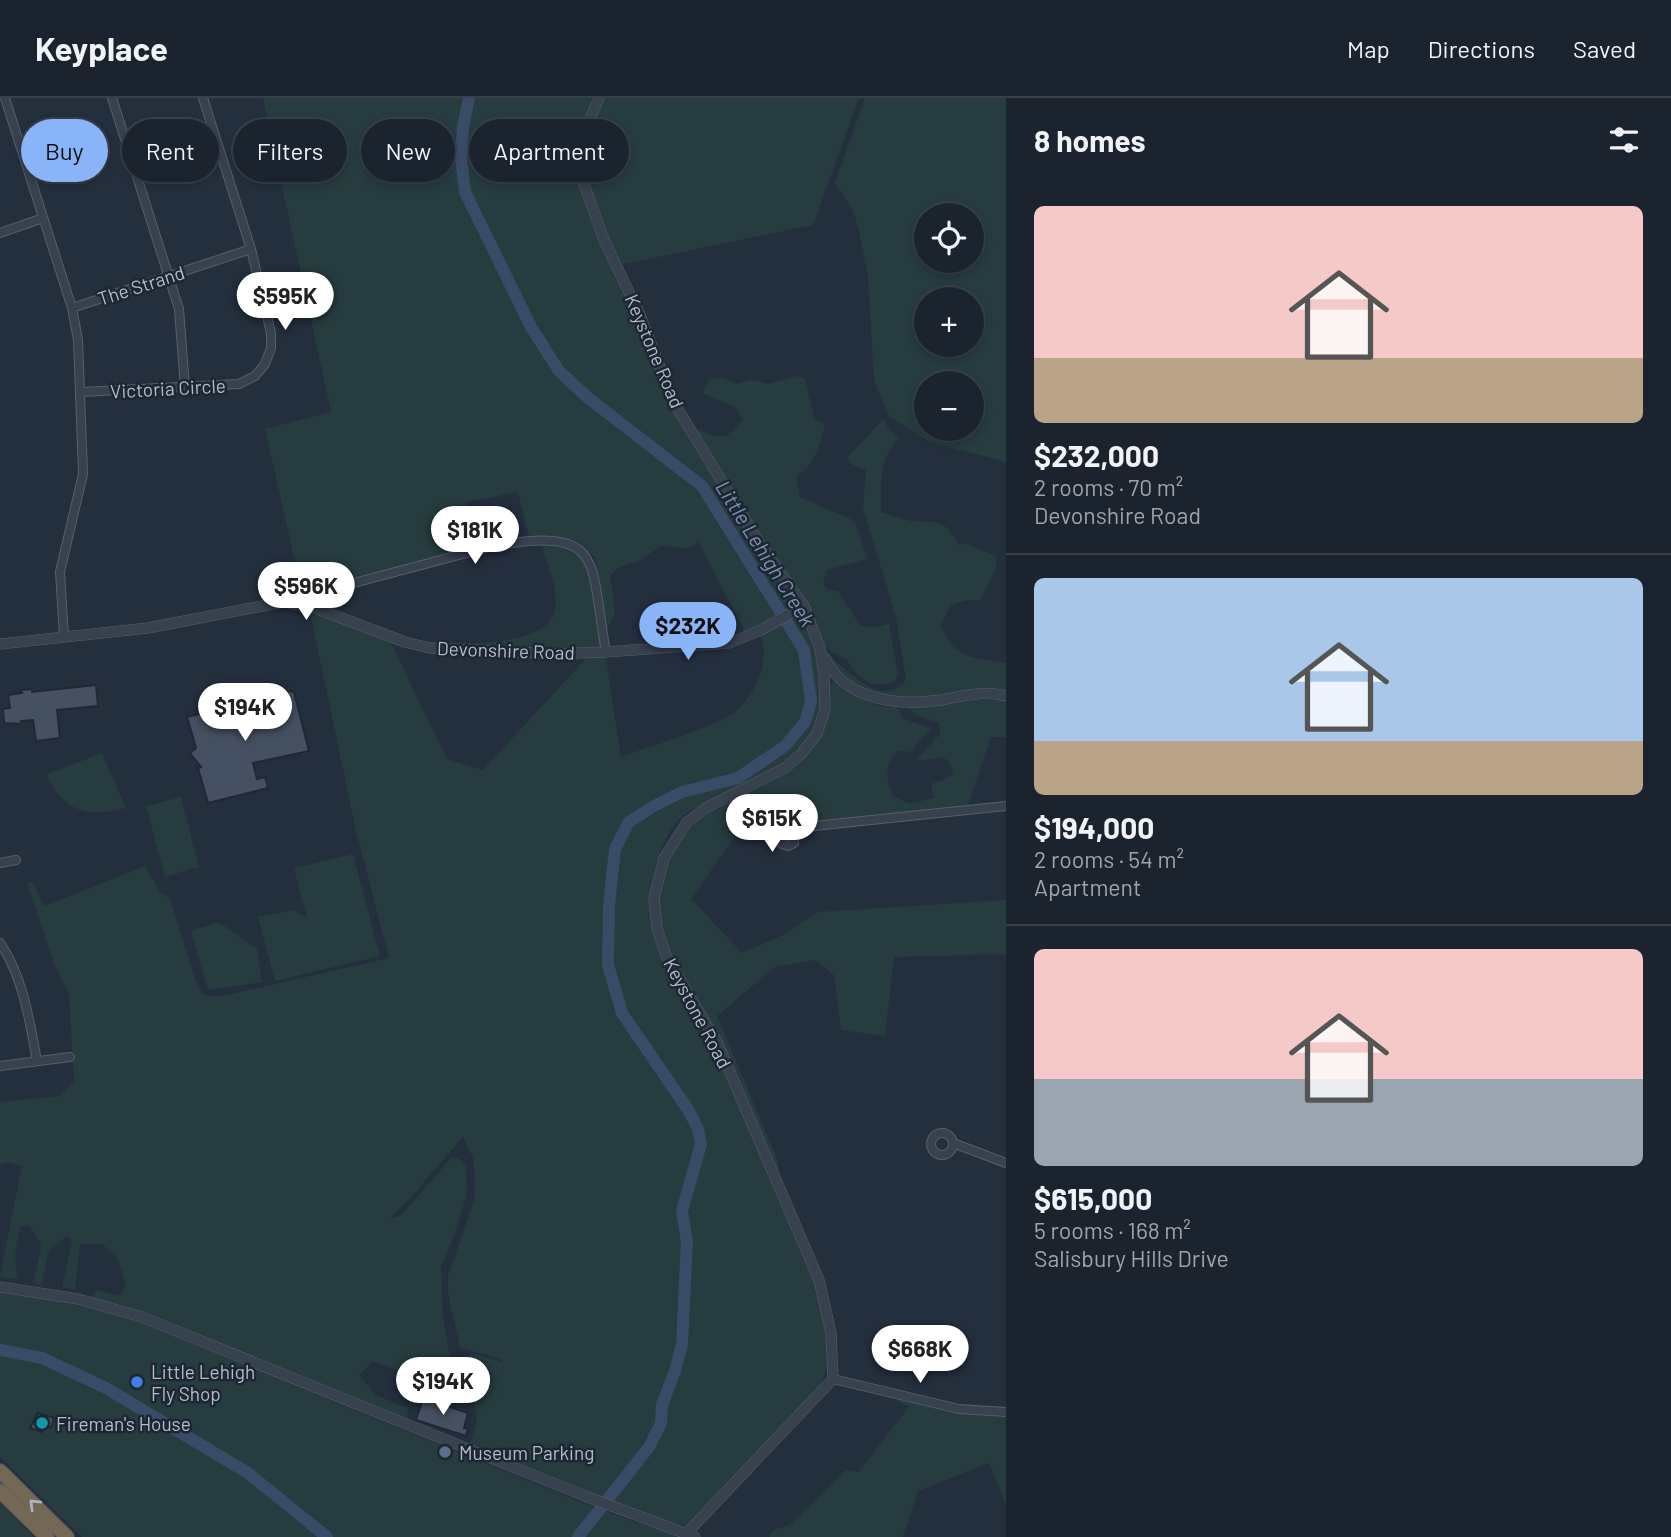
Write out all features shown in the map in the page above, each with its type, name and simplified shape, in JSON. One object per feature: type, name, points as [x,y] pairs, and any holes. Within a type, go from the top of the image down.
[{"type":"highway","points":[[0,1471],[67,1537]]},
{"type":"highway","points":[[0,1491],[47,1537]]},
{"type":"street","points":[[5,98],[72,307],[78,340],[83,474],[60,572],[64,637]]},
{"type":"street","points":[[112,98],[181,319],[185,388]]},
{"type":"street","name":"Victoria Circle","points":[[80,392],[239,384],[256,376],[265,364],[271,348],[271,333],[251,249],[203,98]]},
{"type":"street","name":"Keystone Road","points":[[598,100],[582,137],[581,163],[584,184],[604,240],[640,315],[673,401],[801,608],[820,648],[825,709],[817,734],[785,768],[704,809],[687,822],[664,859],[654,898],[657,928],[666,956],[717,1042],[819,1280],[832,1342],[833,1379]]},
{"type":"street","points":[[0,233],[43,218]]},
{"type":"street","name":"The Strand","points":[[72,307],[251,249]]},
{"type":"street","points":[[283,602],[493,546],[528,542],[570,544],[586,554],[593,567],[606,652]]},
{"type":"street","name":"Devonshire Road","points":[[0,644],[172,624],[283,602],[312,607],[405,642],[430,648],[554,654],[606,652],[718,645],[740,640],[801,608]]},
{"type":"street","points":[[820,648],[828,666],[844,683],[875,698],[933,701],[977,692],[1006,696]]},
{"type":"street","points":[[793,833],[814,826],[1006,806]]},
{"type":"street","points":[[0,863],[16,860]]},
{"type":"street","points":[[0,943],[10,960],[26,1007],[37,1061]]},
{"type":"street","points":[[0,1066],[70,1057]]},
{"type":"street","points":[[953,1143],[1006,1163]]},
{"type":"street","points":[[0,1287],[78,1299],[139,1316],[582,1495],[691,1535],[833,1379],[959,1409],[1006,1412]]},
{"type":"green space","points":[[263,98],[592,98],[585,119],[469,119],[469,182],[582,182],[657,373],[796,600],[796,606],[746,633],[698,542],[689,548],[660,546],[642,560],[620,567],[610,575],[615,613],[605,632],[595,557],[573,542],[529,537],[518,492],[466,502],[475,547],[302,593],[265,429],[331,412],[281,182],[347,182],[347,119],[268,119]]},
{"type":"green space","points":[[605,98],[859,98],[813,225],[619,265],[592,200],[588,182],[629,182],[629,119],[592,119]]},
{"type":"green space","points":[[865,98],[1006,98],[1006,462],[927,441],[984,441],[984,371],[914,371],[914,432],[888,415],[874,380],[868,276],[853,210],[835,183]]},
{"type":"green space","points":[[796,376],[805,378],[814,418],[825,425],[817,453],[808,467],[796,478],[800,497],[855,521],[867,559],[827,570],[823,583],[828,591],[837,590],[860,625],[873,628],[889,624],[898,674],[895,682],[887,685],[869,683],[858,675],[847,660],[825,647],[806,602],[763,542],[696,429],[717,436],[727,435],[743,419],[733,406],[703,393],[709,379],[724,377],[736,384],[752,380],[769,384]]},
{"type":"green space","points":[[884,418],[888,428],[899,439],[884,464],[881,512],[910,521],[934,522],[946,527],[959,545],[965,543],[996,556],[996,569],[980,601],[969,600],[950,605],[941,626],[952,645],[966,655],[1006,663],[1006,692],[981,689],[926,697],[871,693],[842,676],[825,653],[874,689],[885,691],[896,688],[906,680],[896,617],[863,508],[866,470],[853,465],[847,458]]},
{"type":"green space","points":[[541,545],[572,551],[588,561],[602,645],[598,649],[506,650],[414,641],[491,642],[513,639],[546,625],[554,613],[555,596]]},
{"type":"green space","points":[[310,612],[390,641],[447,759],[483,770],[590,654],[605,653],[621,757],[717,722],[738,710],[753,691],[764,656],[760,635],[802,613],[816,652],[822,681],[823,709],[815,731],[800,750],[780,766],[699,806],[676,823],[658,859],[650,908],[658,946],[674,980],[705,1029],[724,1066],[816,1284],[827,1338],[827,1366],[817,1390],[687,1525],[675,1525],[547,1479],[470,1445],[477,1418],[462,1357],[474,1354],[501,1362],[502,1359],[460,1348],[448,1293],[448,1276],[474,1201],[473,1158],[463,1137],[404,1205],[390,1217],[396,1218],[406,1210],[451,1158],[458,1157],[466,1167],[467,1194],[441,1267],[443,1318],[449,1351],[457,1374],[456,1386],[413,1376],[373,1361],[359,1375],[375,1395],[408,1408],[407,1418],[123,1305],[92,1299],[96,1290],[119,1296],[126,1286],[118,1258],[102,1244],[80,1244],[75,1290],[62,1287],[72,1242],[67,1236],[49,1250],[41,1285],[33,1282],[42,1244],[29,1225],[20,1227],[15,1254],[17,1279],[0,1277],[22,1166],[8,1162],[0,1164],[0,1102],[59,1096],[74,1081],[69,993],[56,969],[27,882],[33,883],[44,906],[145,866],[160,892],[170,899],[197,985],[205,995],[218,997],[389,958],[356,831]]},
{"type":"green space","points":[[835,682],[872,703],[897,707],[904,719],[931,728],[910,752],[898,751],[888,766],[893,795],[909,804],[934,798],[931,784],[946,779],[954,772],[943,757],[918,761],[940,734],[939,723],[917,716],[906,706],[981,700],[1006,701],[1006,737],[991,737],[968,805],[885,817],[791,822],[735,836],[691,899],[742,953],[785,934],[818,912],[1006,900],[1006,954],[894,957],[885,1036],[841,1030],[834,975],[815,960],[775,967],[717,1016],[778,1161],[778,1175],[667,949],[658,911],[658,892],[673,848],[698,819],[782,776],[803,758],[822,736],[828,714],[828,685]]},
{"type":"green space","points":[[102,753],[126,808],[99,812],[78,809],[61,797],[46,775]]},
{"type":"green space","points":[[181,797],[199,867],[165,877],[146,806]]},
{"type":"green space","points":[[353,854],[380,956],[275,981],[258,917],[294,910],[307,918],[294,868]]},
{"type":"green space","points":[[219,922],[257,949],[262,982],[208,990],[191,931]]},
{"type":"green space","points":[[0,1291],[47,1298],[130,1318],[578,1501],[686,1537],[82,1537],[0,1457]]},
{"type":"green space","points":[[897,1399],[958,1413],[1006,1417],[1006,1504],[989,1463],[918,1491],[903,1537],[769,1537],[774,1530],[791,1524],[846,1470],[858,1472],[909,1407],[896,1401]]},
{"type":"green space","points":[[0,1503],[34,1537],[0,1537]]},
{"type":"building","points":[[96,685],[98,706],[57,710],[60,738],[36,741],[33,720],[21,721],[21,724],[4,723],[3,709],[10,708],[8,695],[22,693],[21,690],[32,689],[32,692]]},
{"type":"building","points":[[294,692],[309,751],[253,763],[257,779],[265,777],[268,788],[208,803],[198,768],[201,767],[190,753],[196,748],[187,717],[229,706],[231,711],[252,706],[253,700]]},
{"type":"building","points":[[423,1398],[468,1413],[464,1428],[468,1429],[466,1436],[416,1420]]},
{"type":"building","name":"Fireman's House","points":[[38,1413],[54,1418],[51,1428],[44,1425],[42,1432],[30,1428]]},
{"type":"waterway","name":"Little Lehigh Creek","points":[[469,98],[463,127],[461,158],[465,192],[531,327],[559,371],[587,397],[702,486],[804,650],[811,702],[805,722],[785,746],[738,778],[682,792],[654,806],[629,822],[615,849],[609,905],[608,965],[622,1013],[689,1111],[698,1129],[701,1144],[682,1211],[687,1242],[682,1344],[662,1405],[661,1423],[649,1447],[578,1537]]},
{"type":"waterway","name":"Little Lehigh Creek","points":[[0,1350],[42,1358],[106,1388],[248,1473],[327,1537]]},
{"type":"place","name":"Little Lehigh Fly Shop","points":[[137,1382]]},
{"type":"place","name":"Fireman's House","points":[[42,1423]]},
{"type":"place","name":"Museum Parking","points":[[445,1452]]}]
